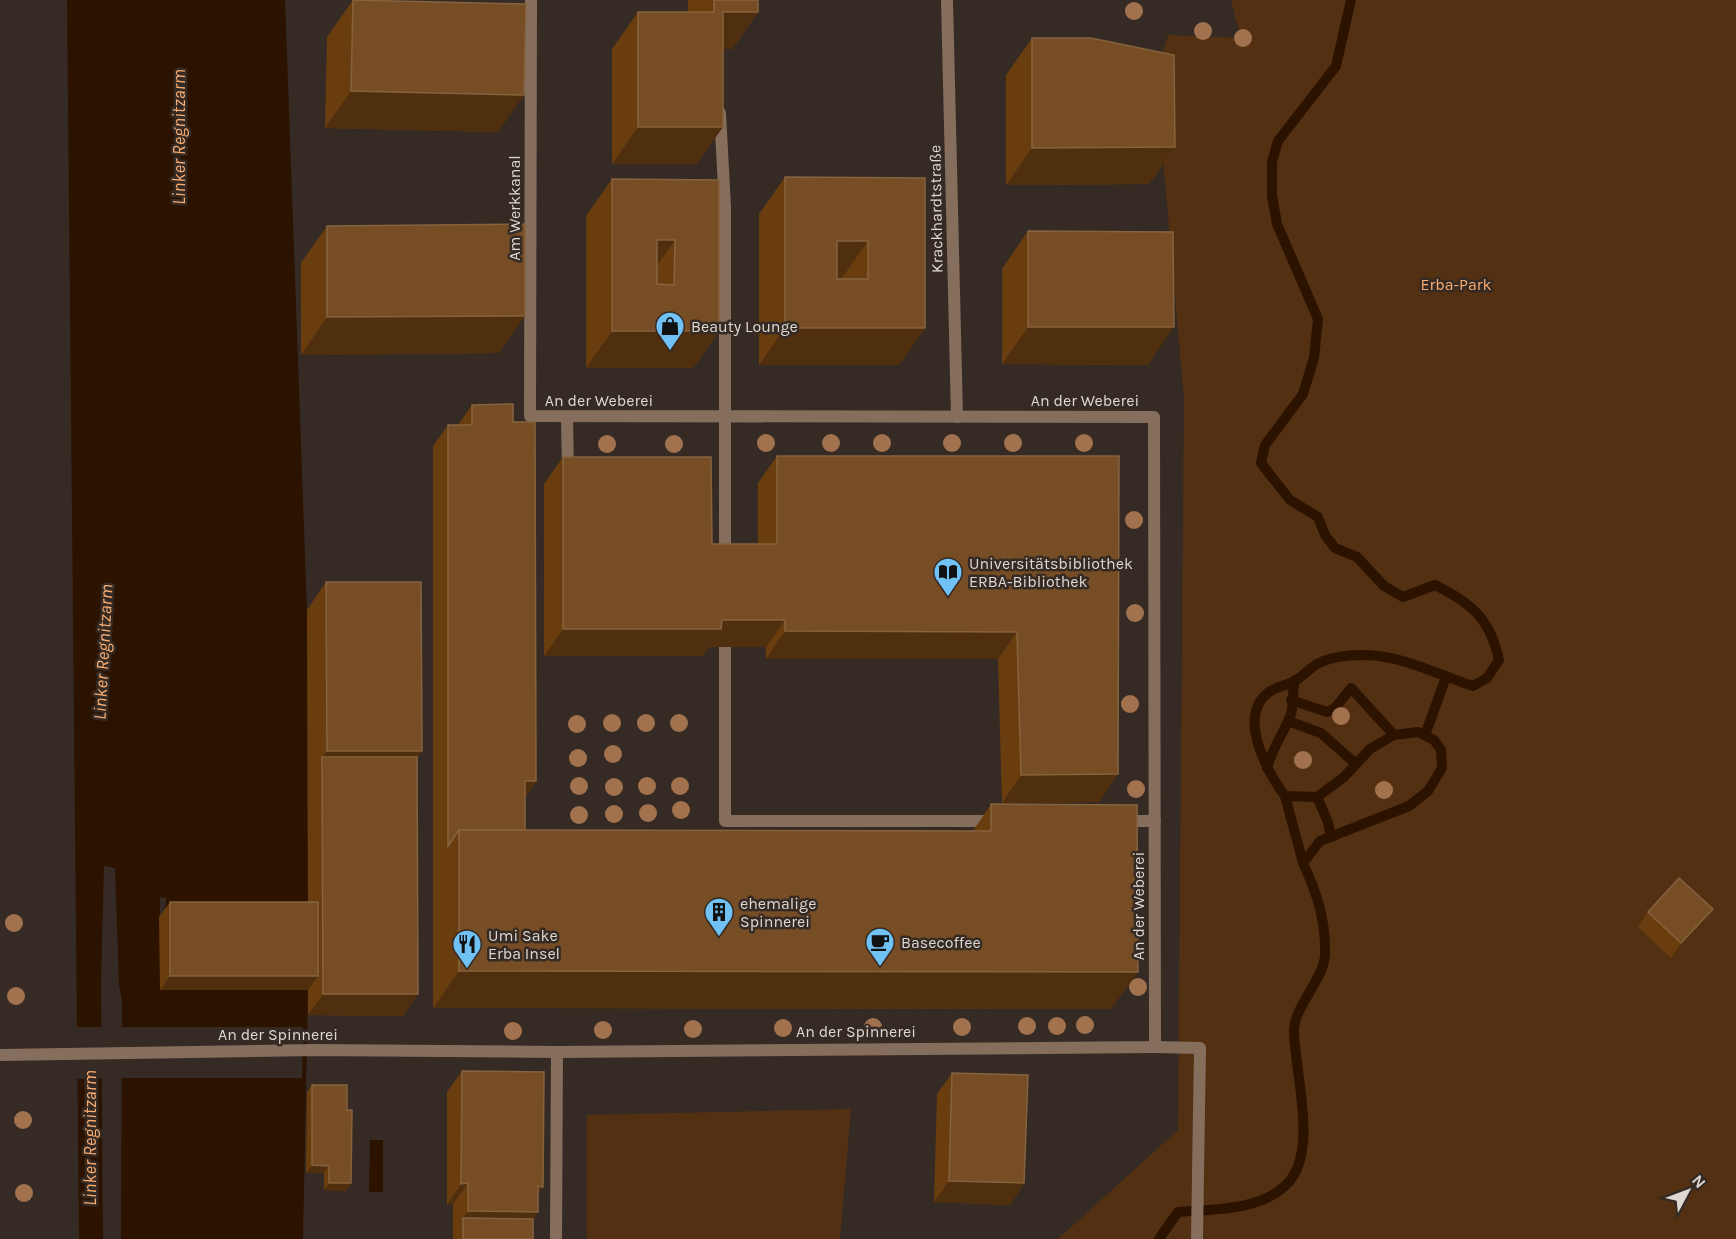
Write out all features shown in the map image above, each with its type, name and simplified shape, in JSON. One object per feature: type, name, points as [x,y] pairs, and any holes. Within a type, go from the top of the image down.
[{"type":"street","name":"Am Werkkanal","points":[[530,416],[531,0]]},
{"type":"street","name":"Krackhardtstraße","points":[[947,0],[957,417]]},
{"type":"street","points":[[719,102],[725,207],[725,571]]},
{"type":"street","name":"An der Weberei","points":[[530,416],[1154,417],[1155,1047]]},
{"type":"street","points":[[567,417],[568,484]]},
{"type":"street","points":[[725,647],[725,821],[1010,821]]},
{"type":"street","points":[[1104,821],[1155,821]]},
{"type":"street","name":"An der Spinnerei","points":[[0,1055],[314,1050],[557,1052],[1200,1048],[1197,1239]]},
{"type":"street","points":[[556,1239],[557,1052]]},
{"type":"green space","name":"Erba-Park","points":[[1231,0],[1736,0],[1736,1239],[1058,1239],[1178,1130],[1184,399],[1156,77],[1168,35],[1241,38]]},
{"type":"green space","points":[[851,1109],[840,1239],[587,1239],[587,1115]]},
{"type":"water","name":"Linker Regnitzarm","points":[[67,0],[285,0],[307,610],[308,917],[165,917],[166,898],[160,897],[160,990],[308,990],[303,1239],[121,1239],[122,1001],[119,985],[115,868],[104,866],[101,983],[103,1239],[79,1239]]},
{"type":"water","points":[[370,1140],[383,1140],[383,1192],[369,1192]]},
{"type":"pier","points":[[74,1027],[105,1027],[105,1078],[74,1079]]},
{"type":"pier","points":[[119,1027],[303,1027],[302,1078],[119,1078]]},
{"type":"building","points":[[353,0],[526,4],[524,95],[351,91]]},
{"type":"building","points":[[714,0],[758,0],[758,12],[723,12],[723,127],[638,127],[638,12],[714,12]]},
{"type":"building","points":[[1032,38],[1091,38],[1174,55],[1175,147],[1032,148]]},
{"type":"building","points":[[785,177],[925,178],[925,328],[785,328]],"holes":[[[837,241],[868,241],[868,279],[837,279]]]},
{"type":"building","points":[[612,179],[719,180],[719,331],[612,331]],"holes":[[[657,240],[675,240],[674,285],[657,284]]]},
{"type":"building","points":[[525,224],[525,316],[327,317],[327,226]]},
{"type":"building","points":[[1028,231],[1173,232],[1174,327],[1028,327]]},
{"type":"building","points":[[513,404],[513,422],[535,422],[536,781],[525,781],[525,830],[459,830],[448,846],[448,425],[472,425],[472,405]]},
{"type":"building","points":[[777,456],[1119,456],[1118,774],[1021,775],[1017,632],[785,631],[785,620],[722,620],[721,629],[563,629],[563,457],[711,457],[712,544],[777,544]]},
{"type":"building","points":[[326,582],[421,582],[422,751],[327,751]]},
{"type":"building","points":[[322,757],[417,757],[418,994],[323,994]]},
{"type":"building","points":[[991,804],[1137,805],[1138,972],[459,971],[459,830],[991,831]]},
{"type":"building","points":[[1679,878],[1713,909],[1681,943],[1648,912]]},
{"type":"building","points":[[170,902],[318,902],[318,976],[170,976]]},
{"type":"building","points":[[462,1071],[544,1072],[543,1187],[538,1186],[538,1212],[468,1211],[468,1183],[461,1184]]},
{"type":"building","points":[[952,1073],[1028,1075],[1024,1183],[949,1181]]},
{"type":"building","points":[[312,1085],[347,1085],[347,1110],[352,1110],[351,1183],[329,1183],[329,1166],[312,1165]]},
{"type":"building","points":[[463,1218],[533,1219],[533,1239],[463,1239]]},
{"type":"waterway","points":[[1159,1239],[1178,1212],[1221,1209],[1263,1200],[1286,1185],[1296,1171],[1302,1153],[1303,1111],[1295,1047],[1295,1021],[1320,974],[1325,955],[1320,907],[1303,863],[1320,841],[1409,806],[1428,791],[1442,768],[1441,750],[1434,740],[1418,732],[1394,735],[1370,749],[1344,777],[1317,797],[1285,796],[1271,773],[1258,744],[1255,715],[1260,702],[1272,690],[1295,681],[1317,664],[1335,658],[1380,656],[1421,667],[1473,686],[1487,678],[1499,660],[1490,633],[1469,606],[1435,585],[1403,597],[1384,586],[1357,557],[1335,548],[1325,535],[1318,517],[1290,500],[1261,463],[1265,445],[1303,394],[1314,358],[1318,319],[1277,224],[1272,196],[1272,162],[1278,141],[1336,66],[1351,0]]},
{"type":"waterway","points":[[1425,735],[1446,677]]},
{"type":"waterway","points":[[1267,768],[1291,714],[1295,680]]},
{"type":"waterway","points":[[1291,700],[1327,712],[1335,708],[1351,688],[1394,735]]},
{"type":"waterway","points":[[1288,721],[1321,733],[1356,764]]},
{"type":"waterway","points":[[1285,796],[1303,863]]},
{"type":"waterway","points":[[1317,797],[1328,822],[1331,837]]},
{"type":"place","name":"Beauty Lounge","points":[[670,352]]},
{"type":"place","name":"Universitätsbibliothek ERBA-Bibliothek","points":[[948,598]]},
{"type":"place","name":"ehemalige Spinnerei","points":[[719,938]]},
{"type":"place","name":"Basecoffee","points":[[880,968]]},
{"type":"place","name":"Umi Sake Erba Insel","points":[[467,970]]}]
